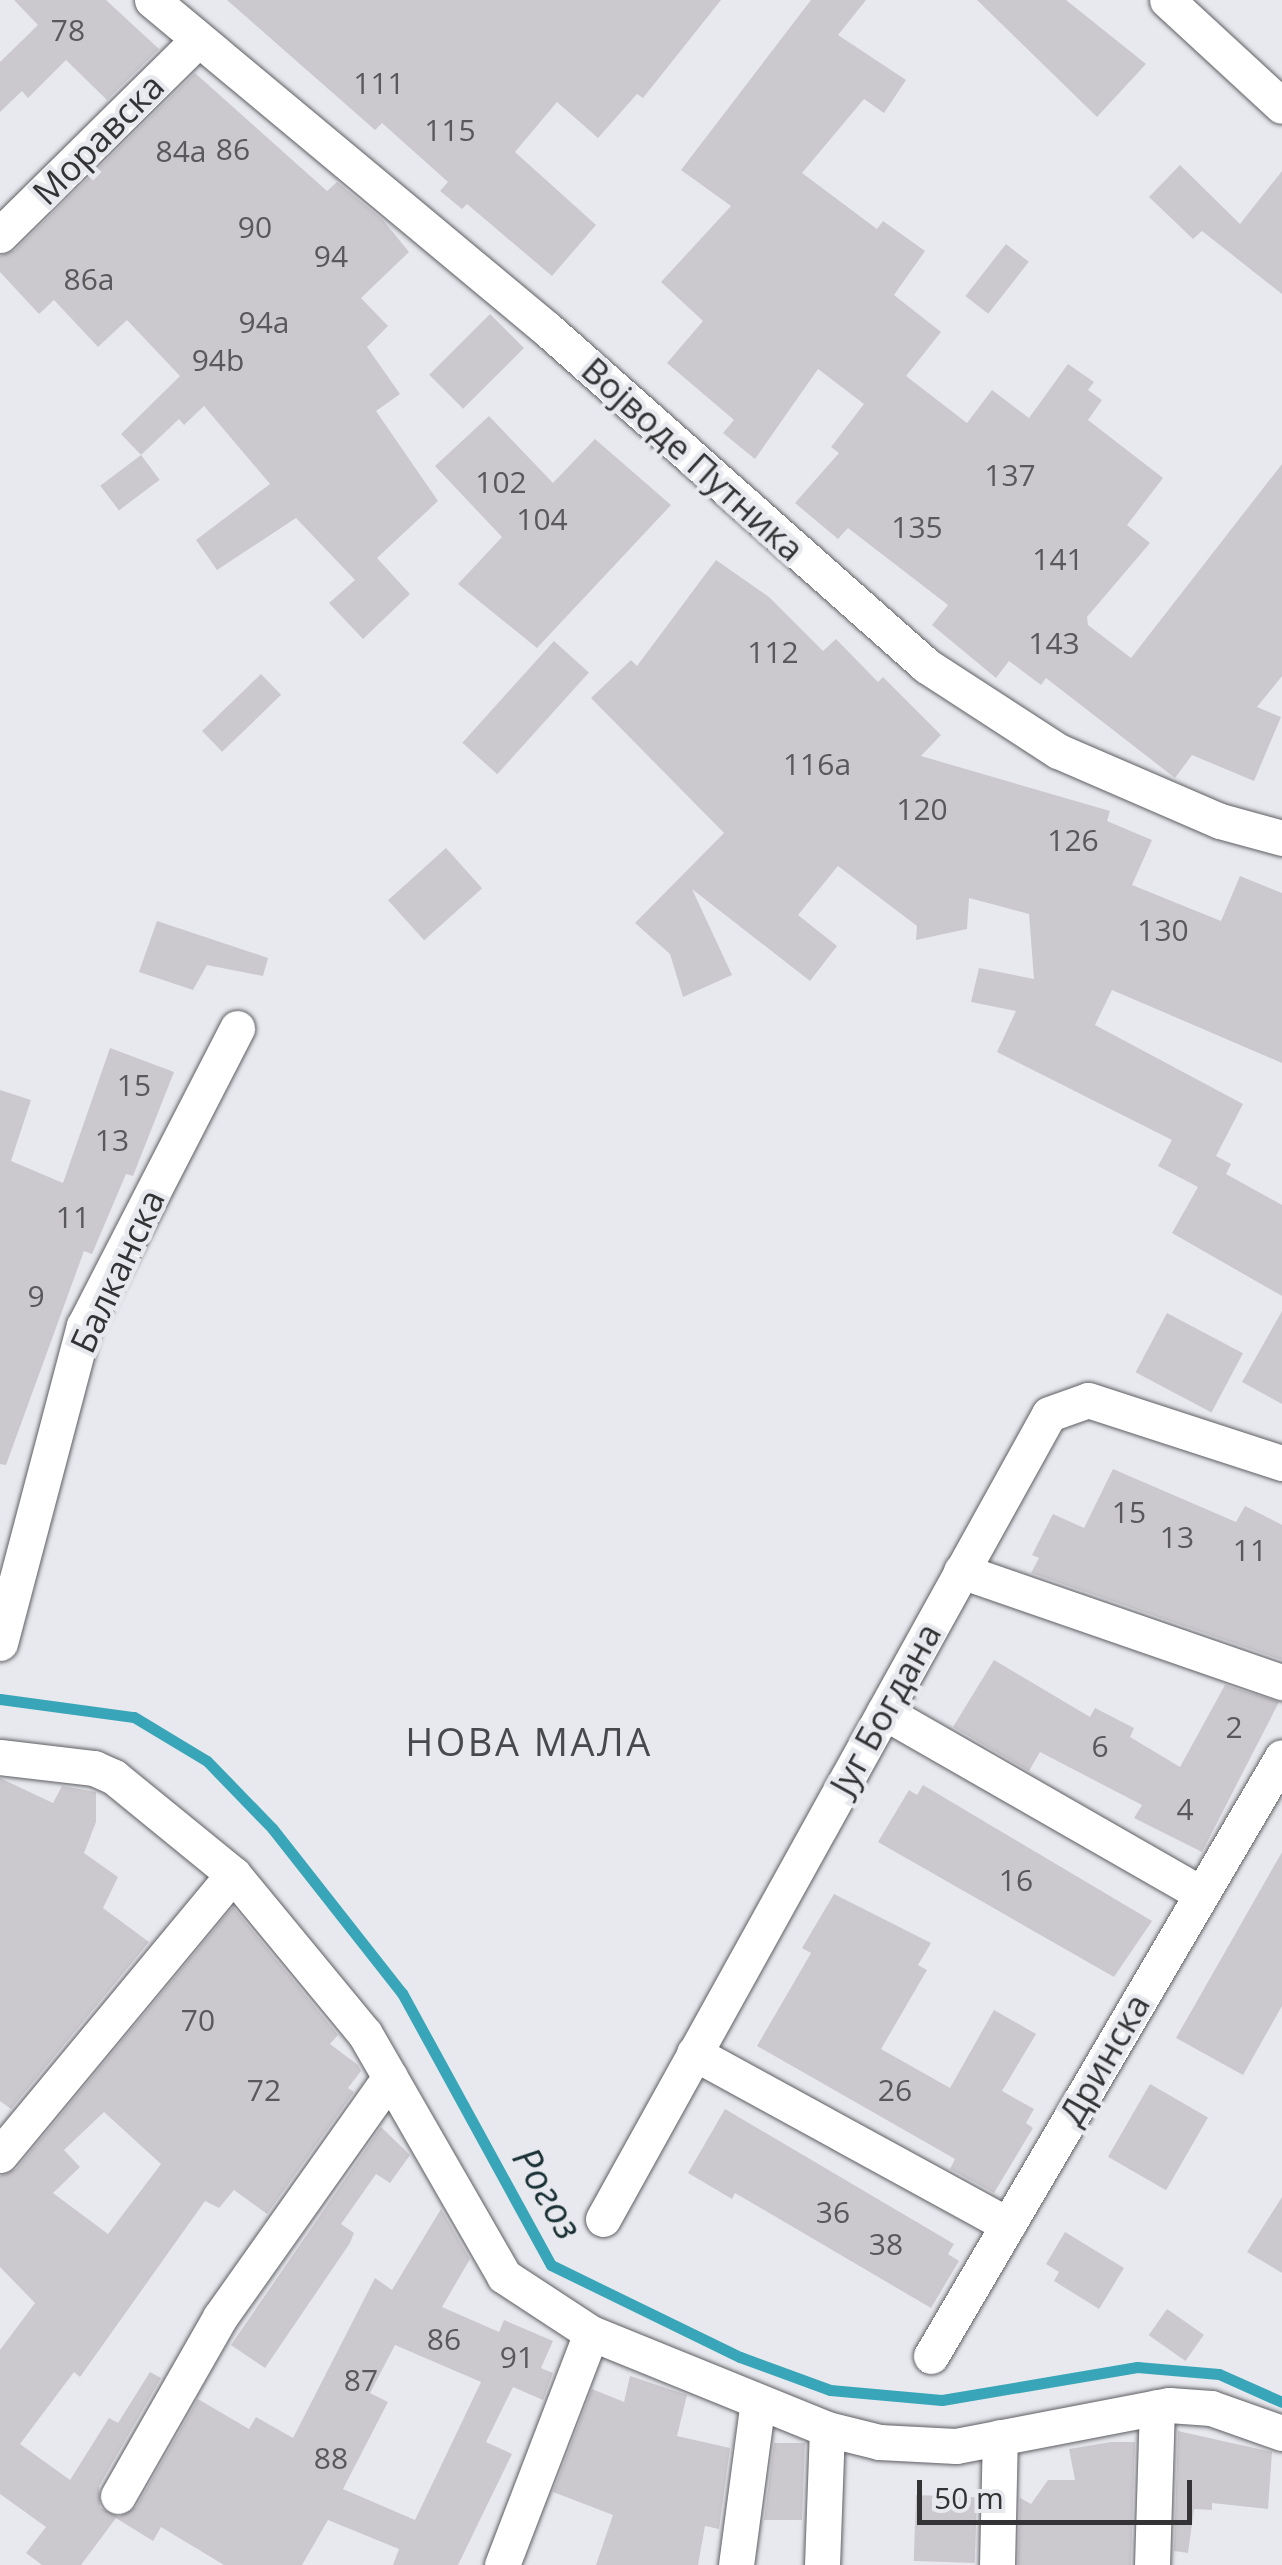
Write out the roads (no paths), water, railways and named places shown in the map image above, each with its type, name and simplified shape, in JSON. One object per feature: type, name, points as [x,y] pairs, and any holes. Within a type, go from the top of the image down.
[{"type":"street","name":"Војводе Путника","points":[[152,0],[196,42],[547,330],[927,666],[1058,751],[1220,821],[1282,838]]},
{"type":"street","points":[[1168,0],[1282,106]]},
{"type":"street","name":"Моравска","points":[[0,236],[196,42]]},
{"type":"street","name":"Балканска","points":[[0,1643],[84,1326],[237,1028]]},
{"type":"street","name":"Југ Богдана","points":[[602,2219],[1042,1424],[1074,1401],[1282,1463]]},
{"type":"street","points":[[961,1571],[1282,1682]]},
{"type":"street","points":[[884,1712],[1200,1893]]},
{"type":"street","points":[[0,1756],[94,1768],[114,1777],[233,1874],[366,2034],[504,2276],[591,2333],[828,2429],[910,2446],[1000,2437],[1157,2407],[1211,2408],[1282,2433]]},
{"type":"street","name":"Дринска","points":[[932,2356],[1282,1757]]},
{"type":"street","points":[[0,2155],[233,1874]]},
{"type":"street","points":[[694,2054],[1008,2225]]},
{"type":"street","points":[[118,2496],[220,2317],[390,2077]]},
{"type":"street","points":[[502,2565],[591,2333]]},
{"type":"street","points":[[736,2565],[758,2402]]},
{"type":"street","points":[[1152,2565],[1157,2407]]},
{"type":"street","points":[[822,2565],[828,2429]]},
{"type":"street","points":[[996,2565],[1000,2437]]},
{"type":"waterway","name":"Рогоз","points":[[0,1699],[134,1717],[207,1761],[272,1828],[402,1993],[551,2265],[740,2357],[830,2390],[942,2400],[1137,2367],[1219,2374],[1282,2402]]},
{"type":"district","name":"НОВА МАЛА","points":[[529,1742]]}]
